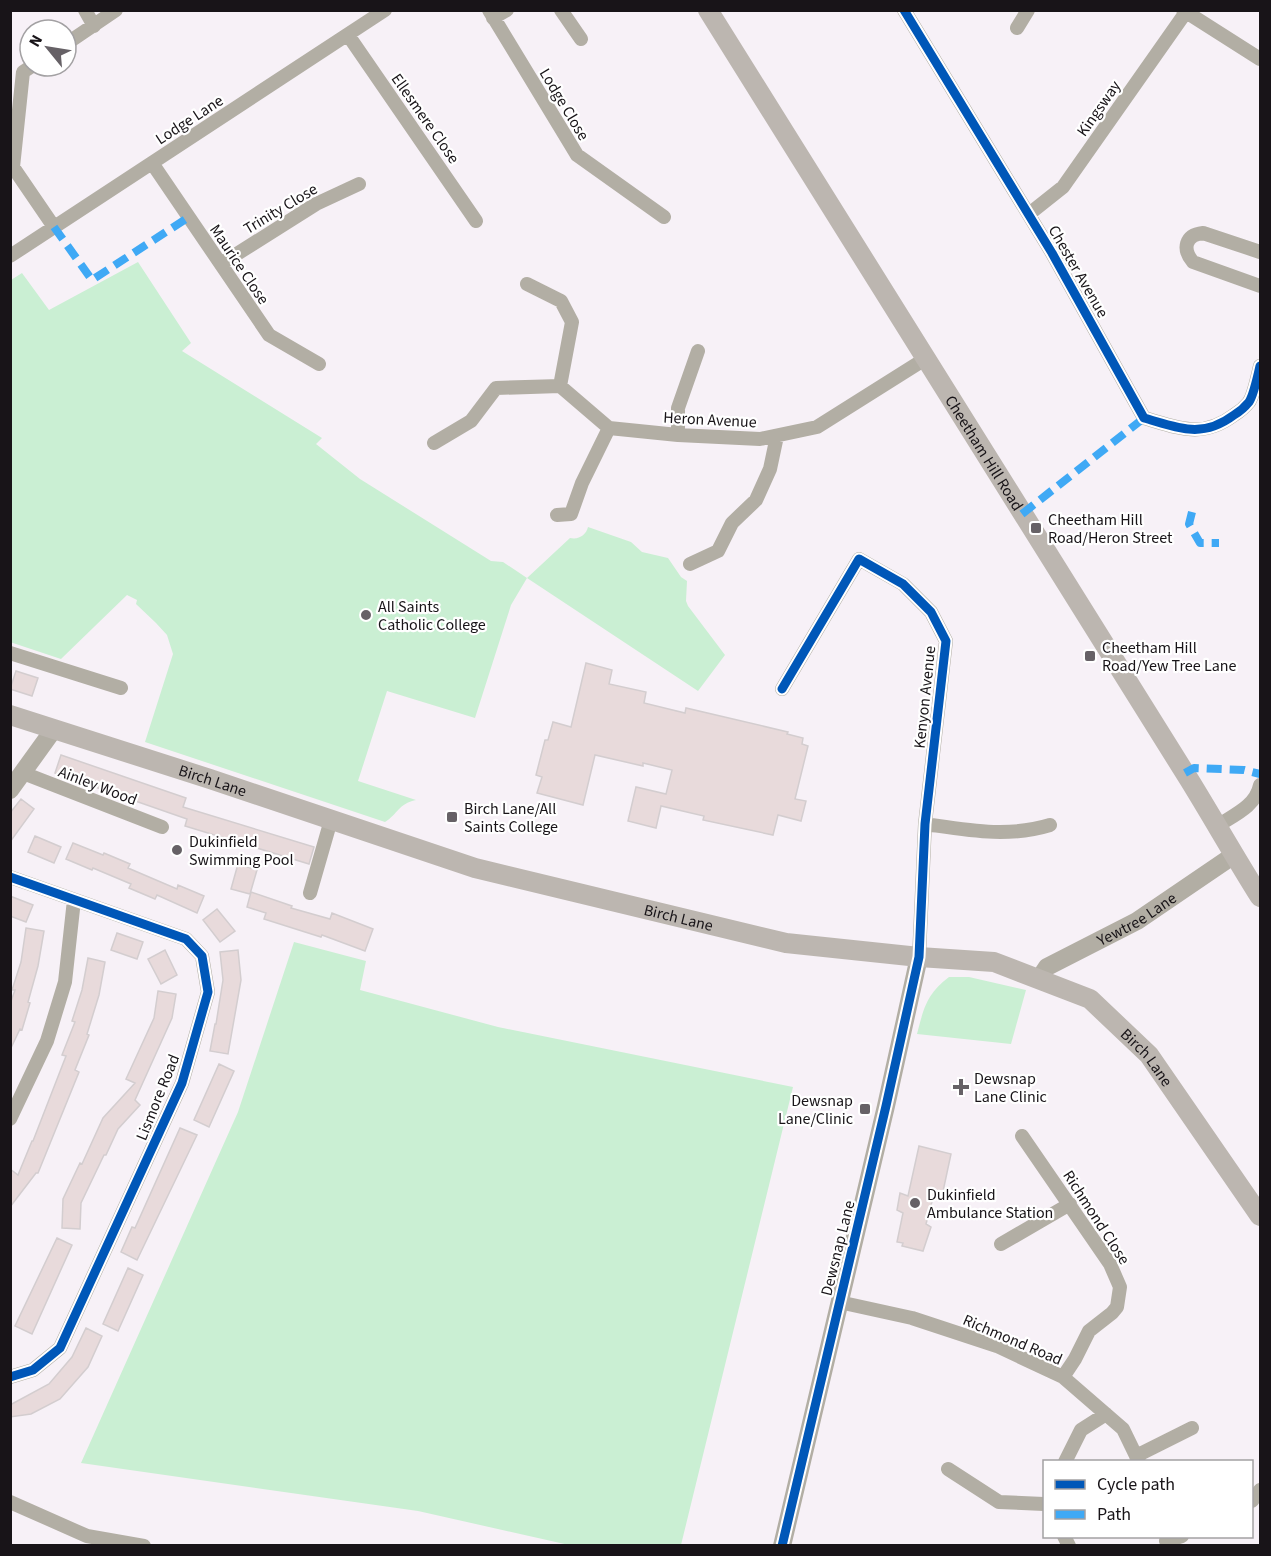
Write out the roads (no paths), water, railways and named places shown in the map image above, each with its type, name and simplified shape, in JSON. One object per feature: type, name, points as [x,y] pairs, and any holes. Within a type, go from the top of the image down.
[{"type":"main road","name":"Cheetham Hill Road","points":[[708,10],[1260,897]]},
{"type":"main road","name":"Birch Lane","points":[[10,715],[475,868],[786,943],[919,957],[994,962],[1090,999],[1149,1055],[1260,1216]]},
{"type":"street","points":[[85,10],[94,26]]},
{"type":"street","points":[[78,36],[116,10]]},
{"type":"street","name":"Lodge Lane","points":[[10,256],[385,10]]},
{"type":"street","points":[[491,14],[507,10]]},
{"type":"street","points":[[561,10],[581,39]]},
{"type":"street","name":"Chester Avenue","points":[[904,10],[1052,253],[1144,418],[1195,431],[1208,429],[1225,422],[1249,402],[1260,366]]},
{"type":"street","points":[[1017,28],[1028,10]]},
{"type":"street","points":[[1184,11],[1260,59]]},
{"type":"street","name":"Kingsway","points":[[1029,214],[1063,187],[1184,11]]},
{"type":"street","name":"Lodge Close","points":[[491,14],[577,155],[664,217]]},
{"type":"street","name":"Ellesmere Close","points":[[348,35],[477,220]]},
{"type":"street","points":[[22,78],[13,167],[54,227]]},
{"type":"street","name":"Maurice Close","points":[[152,163],[269,335],[320,364]]},
{"type":"street","name":"Trinity Close","points":[[221,264],[316,204],[359,184]]},
{"type":"street","points":[[1260,252],[1203,233],[1192,237],[1186,248],[1193,262],[1260,286]]},
{"type":"street","points":[[527,284],[561,301],[572,322],[560,386]]},
{"type":"street","points":[[678,435],[678,408],[698,351]]},
{"type":"street","name":"Heron Avenue","points":[[609,428],[678,435],[760,439],[777,436],[817,427],[925,359]]},
{"type":"street","points":[[434,443],[471,421],[496,388],[560,386],[609,428],[582,483],[572,514],[557,515]]},
{"type":"street","points":[[690,564],[718,551],[732,524],[756,500],[770,469],[777,436]]},
{"type":"street","name":"Kenyon Avenue","points":[[782,689],[859,559],[903,584],[931,612],[946,641],[925,824],[919,957]]},
{"type":"street","points":[[10,653],[121,688]]},
{"type":"street","points":[[10,790],[54,729]]},
{"type":"street","name":"Ainley Wood","points":[[22,773],[162,827]]},
{"type":"street","points":[[1217,826],[1250,804],[1259,792],[1260,785]]},
{"type":"street","points":[[310,893],[332,820]]},
{"type":"street","points":[[925,824],[1002,833],[1034,830],[1050,825]]},
{"type":"street","name":"Yewtree Lane","points":[[1039,979],[1047,967],[1137,921],[1234,855]]},
{"type":"street","name":"Lismore Road","points":[[10,877],[186,939],[202,956],[208,992],[182,1083],[60,1348],[33,1370],[10,1377]]},
{"type":"street","points":[[10,1119],[47,1041],[65,982],[74,900]]},
{"type":"street","name":"Dewsnap Lane","points":[[782,1545],[919,957]]},
{"type":"street","name":"Richmond Close","points":[[1022,1136],[1110,1264],[1120,1287],[1117,1307],[1089,1331],[1063,1377]]},
{"type":"street","points":[[1001,1244],[1070,1204]]},
{"type":"street","name":"Richmond Road","points":[[839,1302],[912,1318],[986,1343],[1063,1377],[1123,1429],[1138,1459]]},
{"type":"street","points":[[1066,1460],[1082,1430],[1106,1414]]},
{"type":"street","points":[[1138,1459],[1192,1428]]},
{"type":"street","points":[[948,1469],[999,1502],[1043,1504]]},
{"type":"street","points":[[10,1502],[87,1536],[144,1545]]},
{"type":"place","name":"Cheetham Hill Road/Heron Street","points":[[1036,528]]},
{"type":"place","name":"All Saints Catholic College","points":[[366,615]]},
{"type":"place","name":"Cheetham Hill Road/Yew Tree Lane","points":[[1090,656]]},
{"type":"place","name":"Birch Lane/All Saints College","points":[[452,817]]},
{"type":"place","name":"Dukinfield Swimming Pool","points":[[177,850]]},
{"type":"place","name":"Dewsnap Lane Clinic","points":[[961,1087]]},
{"type":"place","name":"Dewsnap Lane/Clinic","points":[[865,1109]]},
{"type":"place","name":"Dukinfield Ambulance Station","points":[[915,1203]]}]
